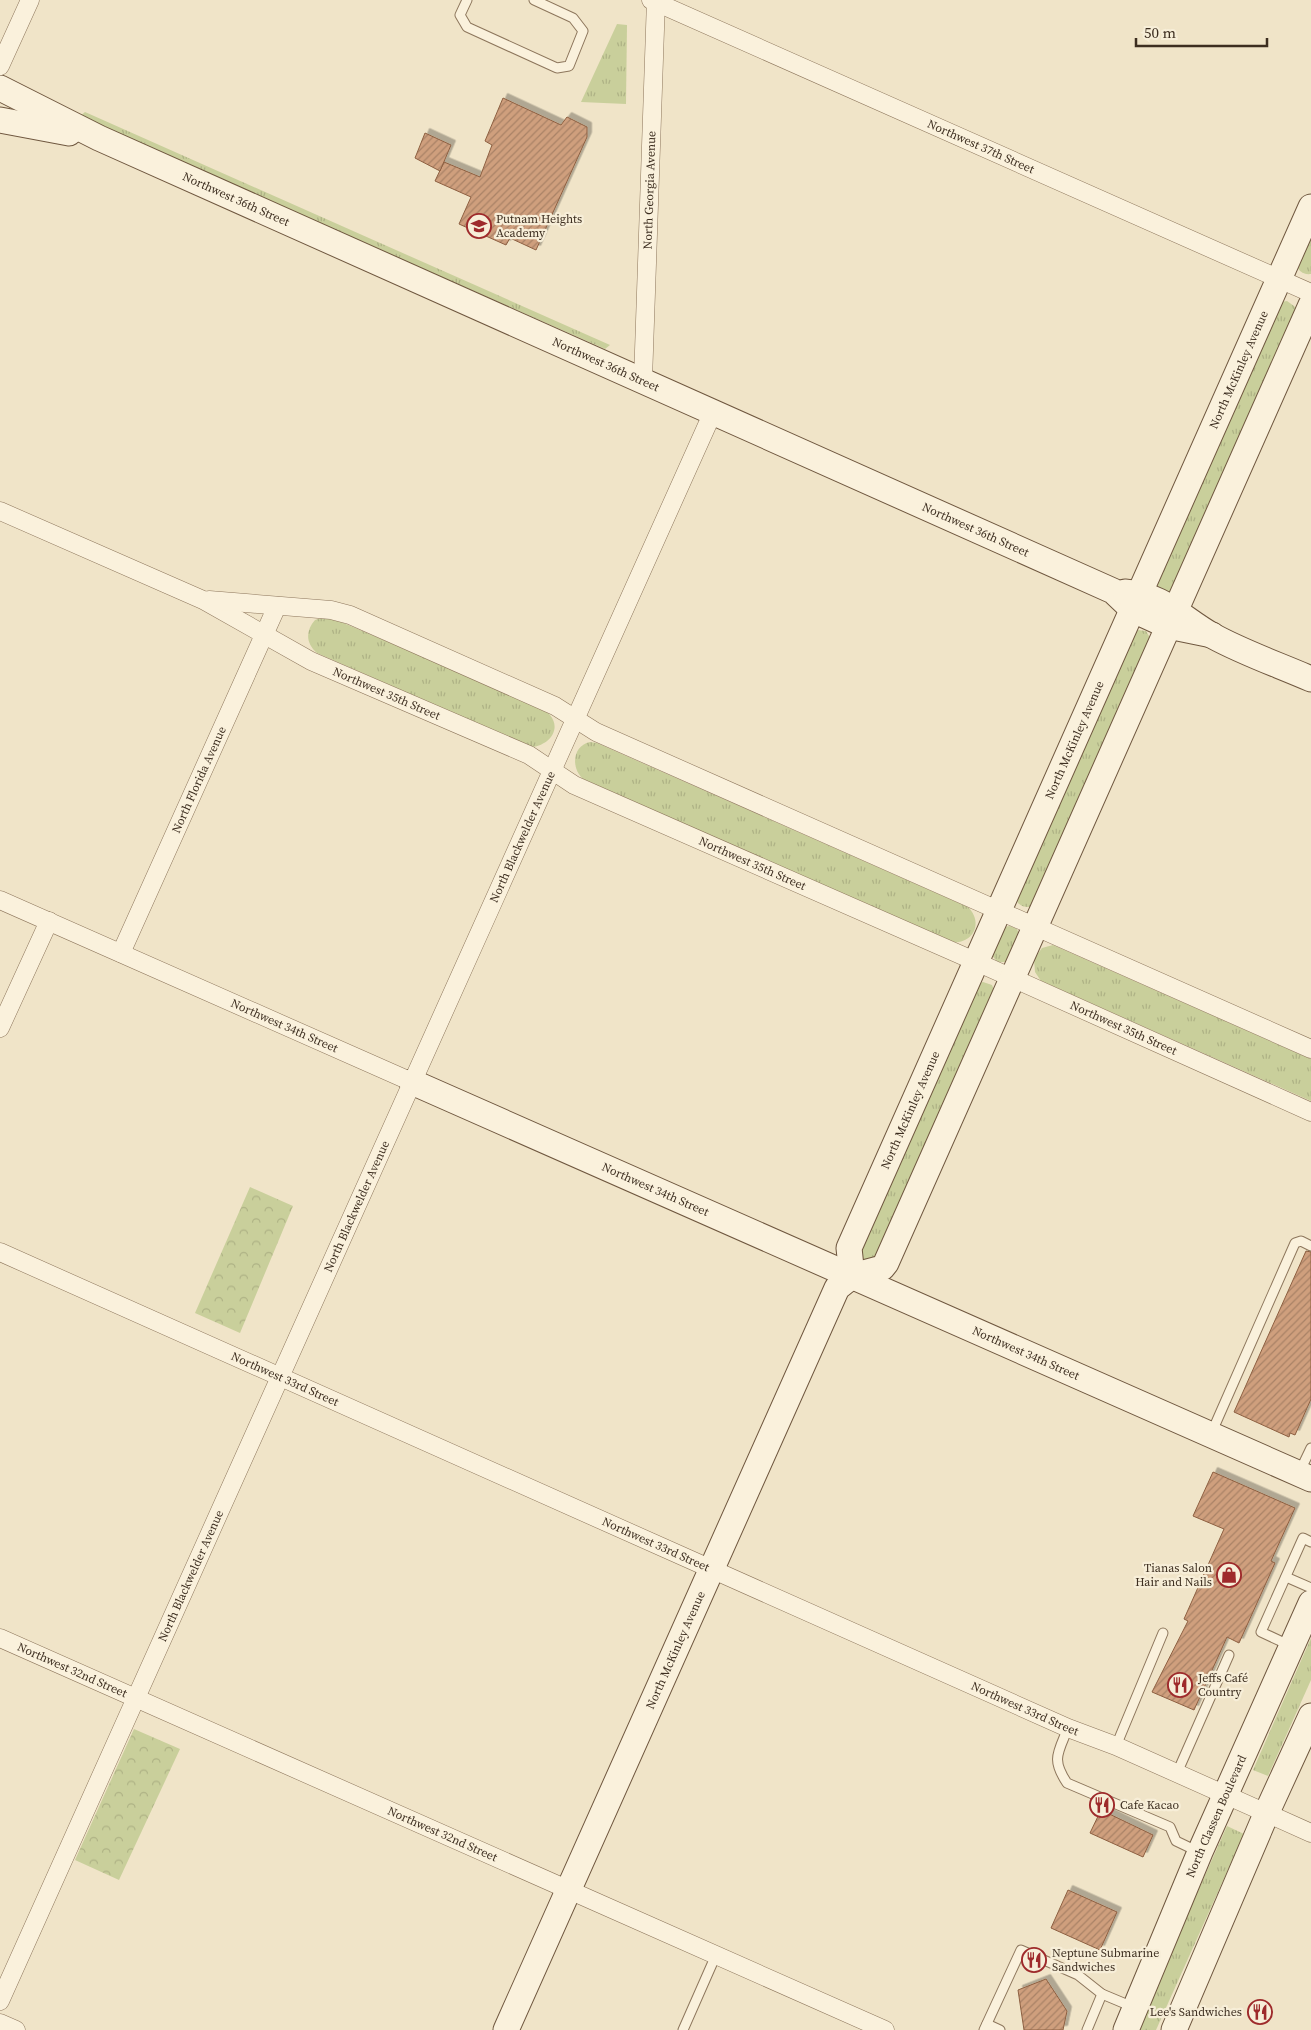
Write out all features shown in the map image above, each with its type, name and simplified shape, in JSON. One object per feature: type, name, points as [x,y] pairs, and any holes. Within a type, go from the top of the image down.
[{"type":"street","points":[[0,66],[30,0]]},
{"type":"street","name":"Northwest 37th Street","points":[[654,1],[1311,293]]},
{"type":"street","name":"North Georgia Avenue","points":[[643,380],[654,1]]},
{"type":"street","name":"Northwest 36th Street","points":[[0,88],[99,138],[1311,679]]},
{"type":"street","name":"Northwest 36th Street","points":[[0,120],[99,138]]},
{"type":"street","name":"North McKinley Avenue","points":[[852,1276],[849,1248],[1311,207]]},
{"type":"street","name":"North McKinley Avenue","points":[[506,2030],[837,1288],[852,1276],[882,1268],[886,1263],[1311,305]]},
{"type":"street","name":"North Blackwelder Avenue","points":[[0,2001],[713,412]]},
{"type":"street","name":"Northwest 35th Street","points":[[0,512],[203,600],[311,661],[529,755],[574,786],[977,962],[1311,1112]]},
{"type":"street","name":"Northwest 35th Street","points":[[203,600],[331,610],[350,615],[555,706],[605,736],[1311,1049]]},
{"type":"street","name":"North Florida Avenue","points":[[121,953],[276,606]]},
{"type":"street","name":"Northwest 34th Street","points":[[0,900],[1305,1476]]},
{"type":"street","points":[[0,1028],[48,921]]},
{"type":"street","name":"Northwest 33rd Street","points":[[0,1252],[1068,1728],[1116,1746],[1311,1833]]},
{"type":"street","name":"North Classen Boulevard","points":[[1130,2019],[1200,1852],[1311,1603]]},
{"type":"street","name":"Northwest 32nd Street","points":[[0,1638],[885,2030]]},
{"type":"street","points":[[1174,2030],[1267,1812],[1302,1744],[1311,1716]]},
{"type":"street","points":[[0,2023],[16,2030]]},
{"type":"lane","points":[[467,0],[460,15],[467,28],[557,68],[569,66],[583,31],[573,18],[534,0]]},
{"type":"lane","points":[[1211,1435],[1295,1243],[1301,1241],[1311,1246]]},
{"type":"lane","points":[[1305,1476],[1311,1448]]},
{"type":"lane","points":[[1292,1646],[1261,1632],[1303,1538],[1311,1542]]},
{"type":"lane","points":[[1286,1577],[1311,1588]]},
{"type":"lane","points":[[1116,1746],[1163,1633]]},
{"type":"lane","points":[[1176,1773],[1229,1655]]},
{"type":"lane","points":[[1068,1728],[1056,1758],[1060,1773],[1067,1783],[1170,1827],[1176,1841],[1200,1852]]},
{"type":"lane","points":[[1000,2030],[985,2027],[1021,1950],[1078,1975],[1130,2019]]},
{"type":"lane","points":[[683,2030],[716,1955]]},
{"type":"lane","points":[[1087,2030],[1102,1994]]},
{"type":"green space","points":[[617,24],[627,25],[626,104],[581,102]]},
{"type":"green space","points":[[85,112],[610,345],[605,349],[79,117]]},
{"type":"green space","points":[[1311,222],[1311,274],[1305,274],[1301,272],[1295,263]]},
{"type":"green space","points":[[1287,301],[1297,310],[1172,591],[1164,591],[1154,582],[1281,302]]},
{"type":"green space","points":[[327,616],[537,705],[546,711],[554,721],[554,732],[547,741],[530,747],[317,653],[310,645],[308,636],[310,628],[315,620]]},
{"type":"green space","points":[[1138,630],[1146,631],[1152,641],[1033,906],[1021,906],[1016,900],[1131,633]]},
{"type":"green space","points":[[590,742],[597,743],[968,907],[973,913],[975,920],[974,932],[965,940],[950,942],[583,779],[576,769],[575,758],[580,748]]},
{"type":"green space","points":[[1010,926],[1017,929],[1019,934],[1009,962],[997,962],[992,955],[1003,927]]},
{"type":"green space","points":[[1053,945],[1311,1059],[1311,1101],[1041,981],[1035,972],[1034,959],[1042,948]]},
{"type":"green space","points":[[980,983],[992,985],[994,990],[879,1259],[865,1264],[858,1255]]},
{"type":"green space","points":[[250,1187],[293,1206],[240,1333],[195,1313]]},
{"type":"green space","points":[[1311,1638],[1311,1680],[1268,1776],[1253,1770]]},
{"type":"green space","points":[[134,1729],[180,1749],[119,1880],[75,1860]]},
{"type":"green space","points":[[1227,1826],[1244,1834],[1156,2030],[1136,2030]]},
{"type":"building","points":[[503,98],[561,125],[567,117],[587,127],[587,137],[536,250],[510,238],[506,245],[459,224],[471,197],[435,181],[444,162],[480,177],[492,145],[485,141]]},
{"type":"building","points":[[425,133],[451,145],[440,171],[415,158]]},
{"type":"building","points":[[1306,1251],[1311,1252],[1311,1399],[1295,1435],[1290,1433],[1289,1437],[1234,1412]]},
{"type":"building","points":[[1213,1472],[1295,1508],[1271,1561],[1275,1563],[1239,1643],[1227,1637],[1194,1710],[1152,1692],[1188,1621],[1184,1619],[1224,1529],[1193,1516]]},
{"type":"building","points":[[1101,1810],[1153,1835],[1143,1857],[1090,1833]]},
{"type":"building","points":[[1068,1890],[1117,1912],[1100,1950],[1051,1928]]},
{"type":"building","name":"Neptune Submarine Sandwiches","points":[[1046,1979],[1067,2011],[1063,2030],[1024,2030],[1018,1990]]},
{"type":"place","name":"Putnam Heights Academy","points":[[479,226]]},
{"type":"place","name":"Tianas Salon Hair and Nails","points":[[1229,1575]]},
{"type":"place","name":"Jeffs Café Country","points":[[1180,1685]]},
{"type":"place","name":"Cafe Kacao","points":[[1102,1805]]},
{"type":"place","name":"Neptune Submarine Sandwiches","points":[[1034,1960]]},
{"type":"place","name":"Lee's Sandwiches","points":[[1260,2012]]}]
